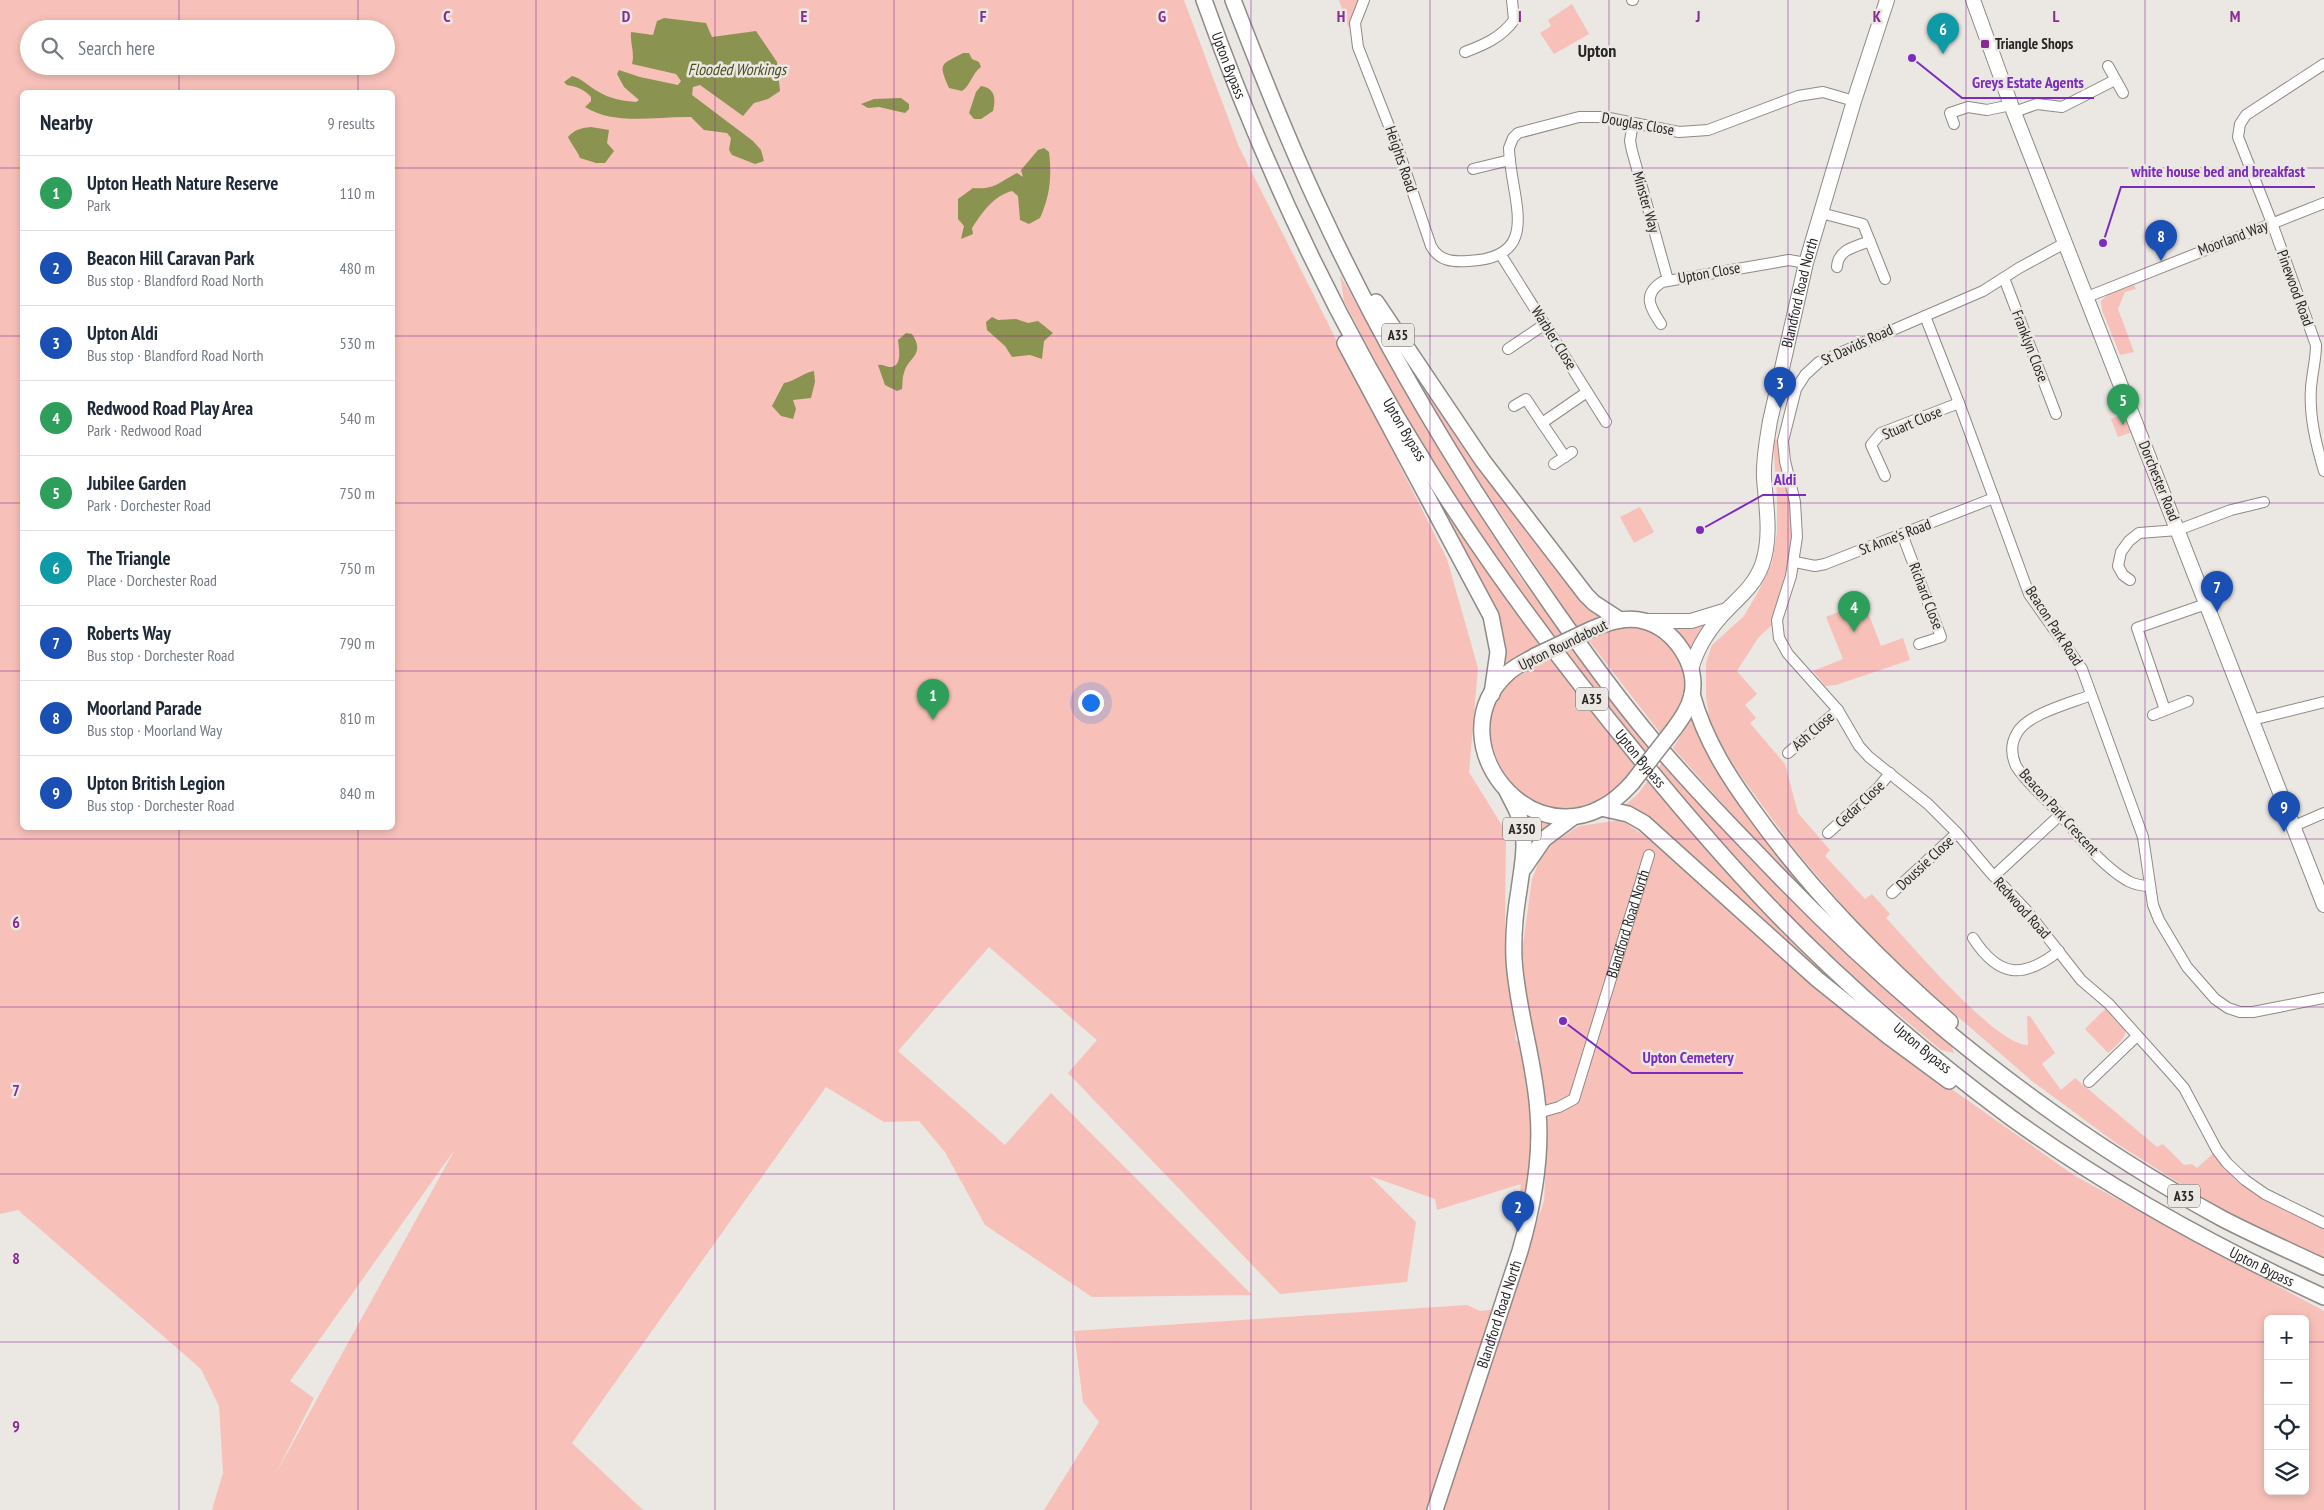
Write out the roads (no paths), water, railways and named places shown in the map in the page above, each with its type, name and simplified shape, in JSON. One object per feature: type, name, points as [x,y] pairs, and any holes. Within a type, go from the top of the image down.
[{"type":"highway","name":"Upton Bypass","points":[[1204,0],[1235,81],[1283,193],[1325,282],[1363,356],[1428,467],[1496,571],[1607,719],[1692,821],[1773,911],[1817,954],[1894,1023],[2012,1118],[2099,1176],[2202,1237],[2324,1297]]},
{"type":"highway","name":"Upton Bypass","points":[[1233,0],[1278,114],[1318,206],[1393,352],[1482,503],[1586,654],[1652,739],[1718,812],[1840,938],[1932,1020],[2052,1112],[2158,1181],[2224,1219],[2324,1267]]},
{"type":"highway","name":"A35","points":[[1283,193],[1308,264],[1335,322],[1382,416],[1491,616],[1498,652],[1492,694]]},
{"type":"highway","name":"A35","points":[[1318,206],[1354,262],[1374,300],[1483,462],[1586,595],[1594,603],[1620,620]]},
{"type":"highway","name":"Upton Roundabout","points":[[1620,620],[1645,621],[1670,635],[1682,650],[1691,670],[1692,694],[1686,712],[1632,783],[1618,797],[1601,808],[1572,818],[1535,811],[1507,791],[1490,766],[1483,744],[1484,714],[1492,694],[1509,672],[1535,656],[1592,629],[1620,620]]},
{"type":"highway","name":"A35","points":[[1692,694],[1703,731],[1723,768],[1769,833],[1816,891],[1904,981],[2052,1112]]},
{"type":"highway","name":"Blandford Road North","points":[[1435,1510],[1488,1353],[1528,1226],[1537,1170],[1538,1113],[1515,971],[1516,911],[1523,870],[1522,826],[1507,791]]},
{"type":"highway","name":"A35","points":[[1601,808],[1628,814],[1644,823],[1772,940],[1855,1010],[1933,1070],[1975,1098],[2012,1118]]},
{"type":"highway","name":"Blandford Road North","points":[[1523,870],[1544,839],[1572,818]]},
{"type":"main road","name":"Blandford Road North","points":[[1691,670],[1700,643],[1727,610],[1753,584],[1764,556],[1768,526],[1764,477],[1766,447],[1806,263],[1854,101],[1887,0]]},
{"type":"main road","name":"Dorchester Road","points":[[1973,0],[2065,243],[2324,906]]},
{"type":"main road","name":"Blandford Road North","points":[[1645,621],[1668,623],[1691,621],[1727,610]]},
{"type":"street","name":"Heights Road","points":[[1364,0],[1355,23],[1358,47],[1398,149],[1434,250],[1442,258],[1456,262],[1480,261],[1501,255]]},
{"type":"street","points":[[1465,52],[1491,41],[1509,26],[1514,20],[1512,0]]},
{"type":"street","name":"Pinewood Road","points":[[2323,465],[2311,416],[2311,387],[2316,345],[2272,223],[2242,152],[2238,137],[2240,124],[2246,115],[2263,102],[2324,64]]},
{"type":"street","points":[[2108,66],[2123,93]]},
{"type":"street","points":[[1954,124],[1950,113],[1968,107],[1987,110],[2036,104],[2062,108],[2115,80]]},
{"type":"street","name":"Douglas Close","points":[[1501,255],[1514,241],[1518,228],[1509,148],[1511,141],[1525,131],[1579,117],[1604,117],[1679,132],[1708,130],[1798,96],[1823,92],[1854,101]]},
{"type":"street","name":"Minster Way","points":[[1633,123],[1630,141],[1632,151],[1668,280]]},
{"type":"street","points":[[1473,169],[1510,160]]},
{"type":"street","name":"Moorland Way","points":[[2087,297],[2324,204]]},
{"type":"street","points":[[1821,213],[1863,224],[1885,279]]},
{"type":"street","points":[[1837,267],[1838,258],[1843,252],[1870,241]]},
{"type":"street","points":[[1924,316],[1983,291],[2065,243]]},
{"type":"street","name":"Warbler Close","points":[[1501,255],[1606,422]]},
{"type":"street","name":"Upton Close","points":[[1661,324],[1650,308],[1650,298],[1654,288],[1668,280],[1789,260],[1806,263]]},
{"type":"street","name":"Franklyn Close","points":[[2004,278],[2056,414]]},
{"type":"street","name":"Beacon Park Road","points":[[1924,316],[1960,403],[2029,594],[2082,668],[2143,837],[2153,905],[2159,920],[2187,967],[2215,999],[2228,1008],[2240,1012],[2253,1012],[2324,998]]},
{"type":"street","name":"St Davids Road","points":[[1794,562],[1797,537],[1795,502],[1785,461],[1783,441],[1791,403],[1798,384],[1812,368],[1826,358],[1924,316]]},
{"type":"street","points":[[1508,349],[1545,324]]},
{"type":"street","points":[[1542,423],[1587,392]]},
{"type":"street","points":[[1514,406],[1526,398],[1542,423],[1568,455],[1554,464]]},
{"type":"street","name":"Stuart Close","points":[[1885,476],[1871,445],[1881,433],[1960,403]]},
{"type":"street","name":"St Anne's Road","points":[[1794,562],[1815,566],[1825,564],[1994,498]]},
{"type":"street","points":[[2130,580],[2123,575],[2118,566],[2121,552],[2129,541],[2139,533],[2178,530],[2231,510],[2264,502]]},
{"type":"street","name":"Richard Close","points":[[1902,534],[1941,637],[1919,644]]},
{"type":"street","name":"Redwood Road","points":[[1794,562],[1777,620],[1779,638],[1788,654],[1819,691],[1838,710],[1859,746],[1928,804],[1957,833],[2027,911],[2081,980],[2109,1004],[2184,1088],[2217,1150],[2228,1163],[2265,1194],[2324,1223]]},
{"type":"street","points":[[2165,710],[2137,628],[2206,604]]},
{"type":"street","name":"Beacon Park Crescent","points":[[2091,695],[2032,719],[2020,728],[2013,742],[2012,750],[2017,766],[2089,847],[2121,876],[2139,886],[2150,886]]},
{"type":"street","points":[[2153,715],[2188,701]]},
{"type":"street","points":[[2252,720],[2324,702]]},
{"type":"street","name":"Ash Close","points":[[1788,753],[1838,710]]},
{"type":"street","name":"Cedar Close","points":[[1828,833],[1878,788],[1890,774]]},
{"type":"street","points":[[2294,826],[2324,813]]},
{"type":"street","points":[[1994,876],[2060,814]]},
{"type":"street","name":"Doussie Close","points":[[1892,893],[1957,833]]},
{"type":"street","name":"Blandford Road North","points":[[1538,1113],[1560,1107],[1574,1099],[1649,855]]},
{"type":"street","points":[[1973,938],[1988,958],[1999,966],[2011,970],[2030,968],[2044,962],[2059,950]]},
{"type":"street","points":[[2089,1082],[2137,1036]]},
{"type":"water","name":"Flooded Workings","points":[[664,18],[706,23],[712,37],[756,31],[777,62],[780,91],[768,99],[754,103],[743,116],[700,85],[693,87],[692,95],[753,141],[761,150],[764,161],[755,164],[732,155],[729,150],[731,138],[727,133],[704,130],[691,117],[636,119],[597,113],[585,107],[591,101],[591,97],[586,92],[564,82],[572,76],[608,96],[636,102],[639,100],[624,87],[617,74],[619,70],[640,77],[678,85],[681,81],[676,74],[632,64],[631,32],[653,35],[657,21]]},
{"type":"water","points":[[963,53],[969,53],[972,59],[979,62],[981,67],[968,86],[962,91],[949,88],[943,68],[946,62]]},
{"type":"water","points":[[981,86],[986,87],[992,92],[993,111],[981,119],[974,119],[969,113],[976,92]]},
{"type":"water","points":[[901,98],[909,104],[909,109],[905,113],[879,107],[868,108],[861,104],[874,99]]},
{"type":"water","points":[[591,127],[609,130],[607,143],[614,151],[605,163],[596,163],[580,158],[568,137],[579,129]]},
{"type":"water","points":[[1044,148],[1049,152],[1050,178],[1046,202],[1040,218],[1029,224],[1020,220],[1018,196],[1012,191],[1005,193],[994,201],[972,228],[973,234],[961,239],[964,226],[958,219],[958,199],[973,188],[992,187],[1017,173],[1023,177],[1021,170],[1038,150]]},
{"type":"water","points":[[992,317],[998,320],[1016,319],[1028,323],[1038,321],[1053,333],[1044,341],[1042,359],[1030,355],[1012,357],[1005,346],[987,330],[986,322]]},
{"type":"water","points":[[906,333],[912,334],[916,341],[917,351],[906,368],[902,389],[897,391],[885,385],[878,365],[889,367],[896,364],[899,357],[898,340]]},
{"type":"water","points":[[814,371],[815,382],[811,398],[793,400],[796,409],[793,419],[781,416],[772,406],[784,383]]},
{"type":"place","name":"Triangle Shops","points":[[1985,44]]},
{"type":"place","name":"The Triangle","points":[[1943,54]]},
{"type":"place","name":"Greys Estate Agents","points":[[1912,58]]},
{"type":"place","name":"white house bed and breakfast","points":[[2103,243]]},
{"type":"place","name":"Moorland Parade","points":[[2161,261]]},
{"type":"place","name":"Upton Aldi","points":[[1780,408]]},
{"type":"place","name":"Jubilee Garden","points":[[2123,425]]},
{"type":"place","name":"Aldi","points":[[1700,530]]},
{"type":"place","name":"Roberts Way","points":[[2217,612]]},
{"type":"place","name":"Redwood Road Play Area","points":[[1854,632]]},
{"type":"place","name":"Upton Heath Nature Reserve","points":[[933,720]]},
{"type":"place","name":"Upton British Legion","points":[[2284,832]]},
{"type":"place","name":"Upton Cemetery","points":[[1563,1021]]},
{"type":"place","name":"Beacon Hill Caravan Park","points":[[1518,1232]]},
{"type":"district","name":"Upton","points":[[1597,51]]}]
